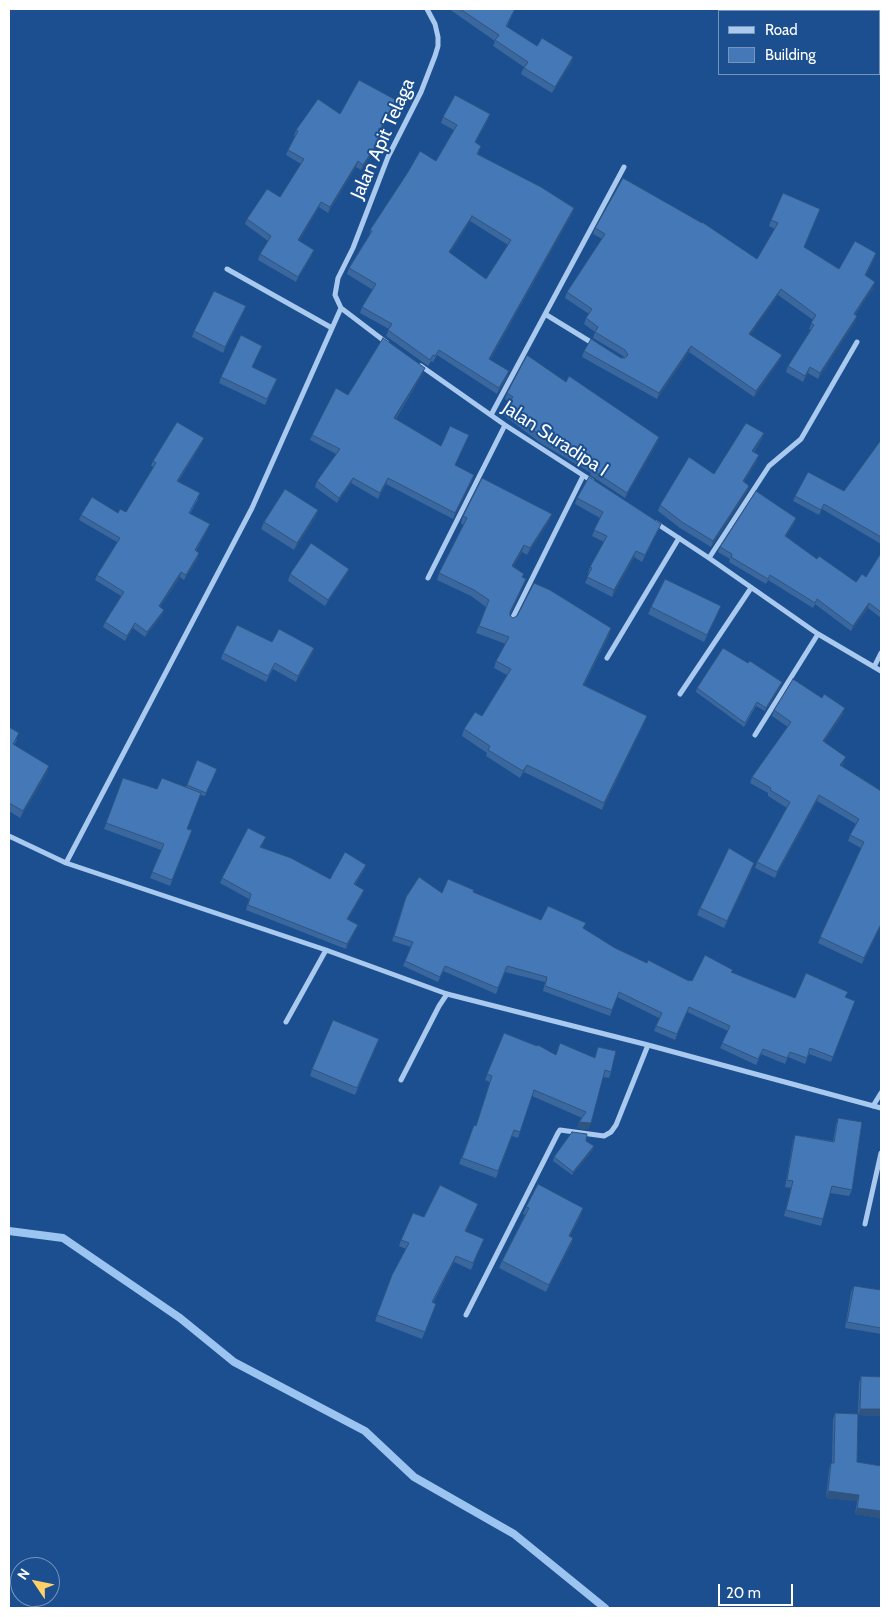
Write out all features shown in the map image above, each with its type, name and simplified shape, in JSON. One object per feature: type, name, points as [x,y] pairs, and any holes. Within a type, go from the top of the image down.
[{"type":"street","name":"Jalan Apit Telaga","points":[[341,308],[335,295],[338,278],[354,248],[388,157],[421,92],[438,46],[435,24],[428,9]]},
{"type":"street","points":[[491,415],[624,167]]},
{"type":"street","points":[[227,269],[332,328]]},
{"type":"street","points":[[66,862],[252,508],[341,308],[395,348]]},
{"type":"street","points":[[545,314],[596,345]]},
{"type":"street","points":[[709,558],[770,466],[801,439],[857,342]]},
{"type":"street","name":"Jalan Suradipa I","points":[[419,365],[599,486]]},
{"type":"street","points":[[428,578],[505,424]]},
{"type":"street","points":[[511,620],[583,476]]},
{"type":"street","points":[[647,518],[709,558],[818,634],[881,671]]},
{"type":"street","points":[[607,658],[679,538]]},
{"type":"street","points":[[680,694],[751,588]]},
{"type":"street","points":[[754,736],[818,634]]},
{"type":"street","points":[[874,667],[881,653]]},
{"type":"street","points":[[9,836],[66,862],[326,950],[447,994],[648,1045],[881,1108]]},
{"type":"street","points":[[286,1022],[326,950]]},
{"type":"street","points":[[401,1080],[447,994]]},
{"type":"street","points":[[466,1315],[560,1130],[604,1136],[611,1132],[616,1125],[648,1045]]},
{"type":"street","points":[[874,1106],[881,1093]]},
{"type":"street","points":[[865,1224],[881,1153]]},
{"type":"building","points":[[460,9],[515,9],[506,26],[537,46],[542,38],[573,57],[555,87],[524,68],[528,62],[495,40],[499,35]]},
{"type":"building","points":[[359,80],[396,100],[376,137],[380,139],[363,165],[358,161],[330,207],[321,202],[298,240],[314,250],[298,277],[260,254],[271,236],[247,219],[267,189],[280,197],[304,159],[288,150],[298,131],[296,130],[318,99],[340,114]]},
{"type":"building","points":[[455,95],[490,114],[475,142],[481,146],[477,154],[541,187],[574,208],[489,359],[509,371],[499,388],[439,350],[430,360],[388,330],[392,324],[362,307],[376,284],[349,268],[372,231],[370,230],[420,151],[436,161],[457,125],[443,117]],"holes":[[[472,216],[511,240],[486,279],[449,252]]]},
{"type":"building","points":[[623,178],[702,222],[757,259],[778,223],[771,220],[783,193],[820,209],[804,247],[839,269],[855,241],[876,253],[865,275],[875,282],[854,314],[857,316],[820,373],[810,367],[805,376],[788,366],[814,325],[811,323],[816,315],[781,289],[749,334],[782,355],[756,391],[691,346],[659,393],[584,351],[591,339],[621,358],[625,358],[628,355],[625,350],[595,332],[598,327],[586,318],[592,309],[567,292],[605,234],[595,228]]},
{"type":"building","points":[[214,291],[246,306],[225,347],[194,331]]},
{"type":"building","points":[[241,335],[262,346],[252,367],[277,379],[267,399],[221,377]]},
{"type":"building","points":[[383,338],[425,368],[394,418],[441,446],[450,426],[469,435],[455,465],[474,475],[455,513],[388,478],[380,493],[353,478],[339,498],[317,481],[340,449],[312,435],[336,388],[348,395]]},
{"type":"building","points":[[527,355],[566,382],[569,376],[659,437],[627,493],[592,470],[594,467],[544,438],[504,409],[513,397],[507,393]]},
{"type":"building","points":[[177,422],[204,438],[177,481],[200,493],[189,513],[210,524],[195,550],[199,553],[186,575],[181,572],[159,606],[164,610],[147,632],[135,623],[127,636],[105,622],[124,592],[97,575],[120,538],[81,515],[92,497],[118,513],[120,509],[126,512],[156,463],[153,461]]},
{"type":"building","points":[[746,423],[764,433],[752,451],[759,455],[743,481],[749,486],[713,541],[682,522],[660,505],[689,457],[714,474]]},
{"type":"building","points":[[881,440],[881,537],[824,504],[821,510],[795,496],[808,472],[844,491]]},
{"type":"building","points":[[589,477],[661,524],[645,555],[636,551],[614,590],[587,577],[592,568],[590,567],[607,536],[594,530],[603,512],[577,498]]},
{"type":"building","points":[[482,478],[552,514],[530,548],[524,545],[512,566],[524,574],[522,577],[526,579],[510,612],[510,616],[513,618],[517,616],[534,583],[550,590],[611,628],[583,685],[647,716],[604,803],[527,765],[523,771],[488,750],[490,746],[464,729],[475,712],[482,716],[511,669],[496,661],[509,637],[479,626],[489,600],[474,590],[439,573],[467,518],[463,516]]},
{"type":"building","points":[[285,489],[318,510],[297,543],[264,522]]},
{"type":"building","points":[[756,491],[796,518],[785,536],[817,559],[819,556],[856,582],[862,574],[866,577],[881,553],[881,612],[869,603],[853,626],[817,599],[815,603],[770,575],[768,579],[731,557],[732,554],[720,547]]},
{"type":"building","points":[[311,543],[349,569],[328,600],[290,574]]},
{"type":"building","points":[[665,579],[721,606],[707,635],[651,607]]},
{"type":"building","points":[[237,625],[272,642],[279,629],[314,648],[298,676],[275,663],[268,676],[223,653]]},
{"type":"building","points":[[723,648],[748,663],[750,661],[782,682],[766,708],[757,702],[745,723],[697,688]]},
{"type":"building","points":[[793,679],[822,698],[824,694],[845,708],[823,741],[846,757],[840,765],[881,791],[881,924],[864,958],[820,937],[864,842],[850,835],[859,819],[819,795],[777,872],[757,862],[790,802],[752,777],[791,722],[774,710]]},
{"type":"building","points":[[9,727],[19,733],[13,744],[49,766],[23,811],[9,803]]},
{"type":"building","points":[[197,760],[217,769],[206,793],[187,785]]},
{"type":"building","points":[[123,778],[157,789],[162,778],[201,793],[187,829],[192,830],[172,880],[152,872],[164,844],[106,823]]},
{"type":"building","points":[[248,828],[266,837],[260,847],[291,858],[330,879],[345,852],[366,865],[354,884],[364,890],[347,919],[358,925],[347,944],[248,905],[251,894],[222,878]]},
{"type":"building","points":[[729,848],[754,863],[727,921],[700,908]]},
{"type":"building","points":[[419,877],[442,893],[448,879],[474,890],[473,892],[541,920],[548,906],[586,923],[583,928],[615,948],[647,963],[648,960],[689,981],[692,981],[705,955],[733,970],[731,972],[795,998],[806,973],[848,992],[845,997],[855,1001],[833,1057],[810,1048],[807,1058],[790,1052],[787,1058],[763,1049],[758,1059],[722,1043],[730,1026],[689,1007],[677,1034],[656,1026],[662,1013],[619,992],[612,1010],[545,986],[547,977],[507,966],[498,988],[445,966],[440,977],[405,961],[413,942],[394,936],[406,897]]},
{"type":"building","points":[[333,1020],[379,1039],[357,1088],[312,1069]]},
{"type":"building","points":[[504,1033],[538,1045],[556,1055],[560,1043],[595,1058],[598,1047],[616,1051],[611,1072],[605,1070],[591,1123],[579,1122],[586,1112],[534,1090],[520,1132],[514,1130],[498,1171],[462,1158],[474,1125],[476,1126],[492,1076],[487,1074]]},
{"type":"building","points":[[838,1118],[862,1122],[852,1190],[832,1186],[823,1219],[786,1210],[793,1181],[787,1180],[795,1135],[834,1142]]},
{"type":"building","points":[[572,1132],[587,1134],[586,1141],[594,1146],[573,1172],[554,1157]]},
{"type":"building","points":[[538,1184],[583,1208],[569,1236],[573,1238],[549,1285],[502,1261],[529,1208],[526,1207]]},
{"type":"building","points":[[440,1185],[478,1204],[465,1231],[484,1239],[473,1263],[456,1256],[432,1302],[436,1304],[425,1332],[377,1315],[392,1275],[409,1243],[401,1240],[413,1213],[424,1217]]},
{"type":"building","points":[[854,1286],[881,1290],[881,1328],[847,1322]]},
{"type":"building","points":[[861,1376],[881,1377],[881,1409],[860,1409]]},
{"type":"building","points":[[835,1413],[858,1414],[857,1462],[881,1466],[881,1511],[857,1508],[859,1495],[828,1491],[831,1463],[834,1463]]},
{"type":"waterway","points":[[9,1231],[63,1238],[180,1318],[234,1362],[365,1431],[414,1477],[514,1534],[605,1608]]}]
